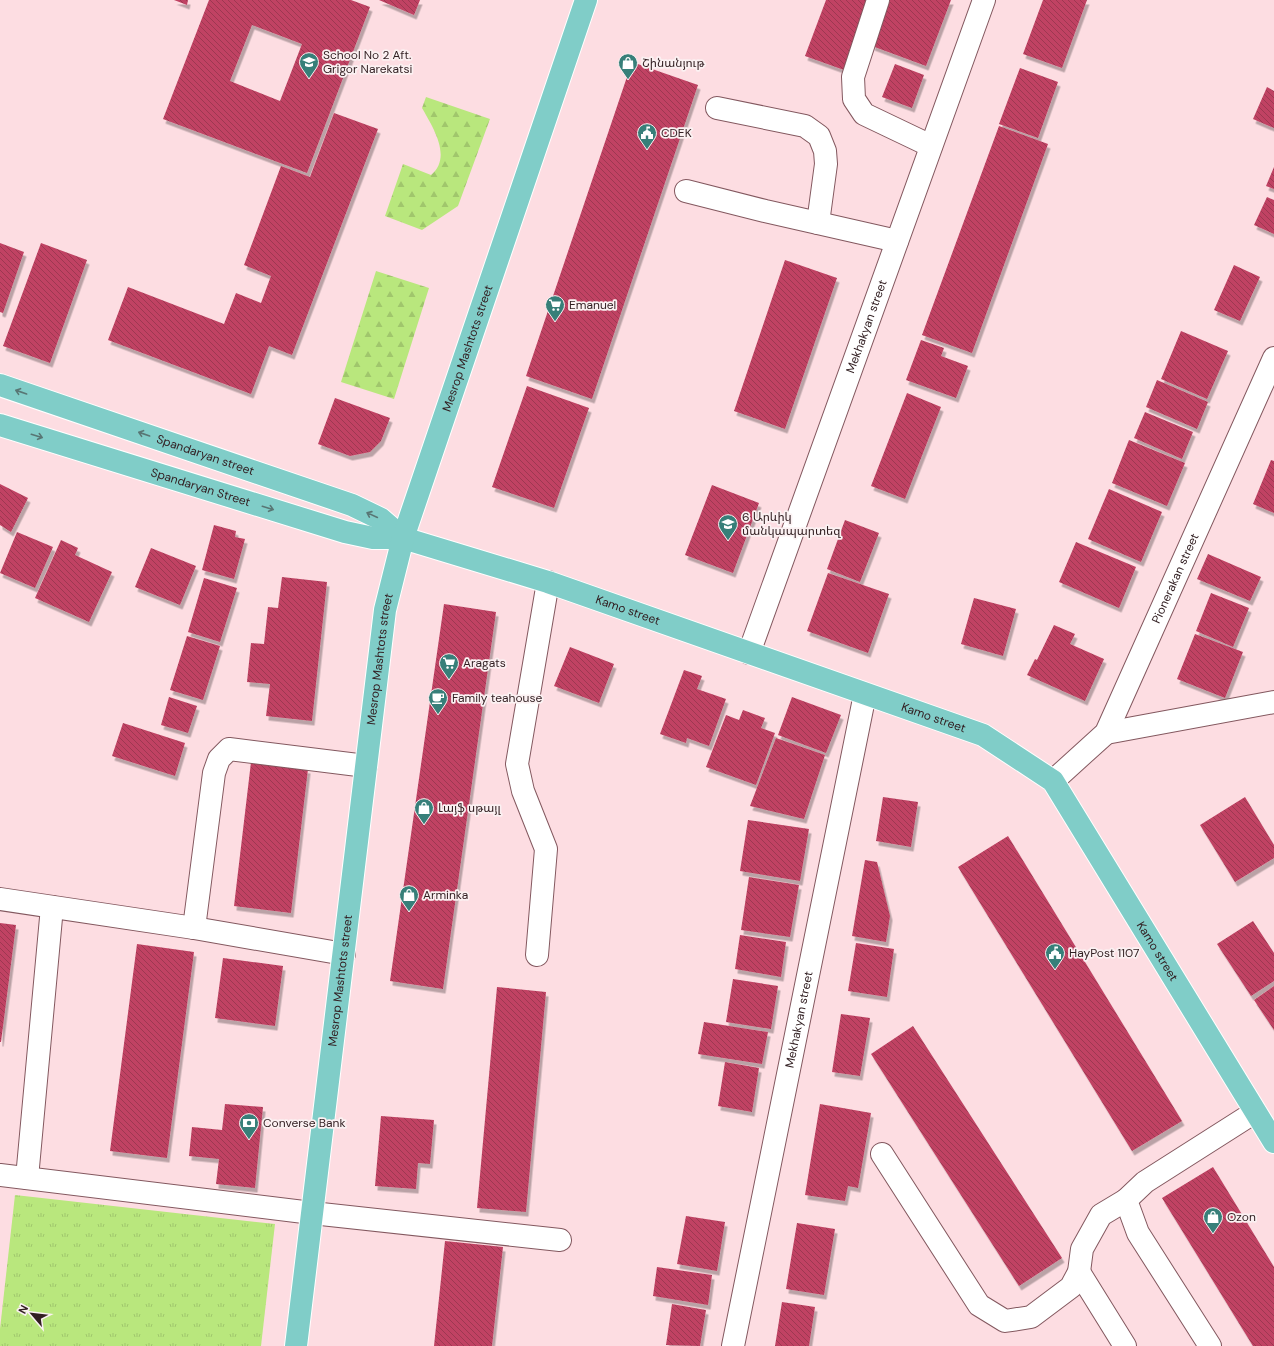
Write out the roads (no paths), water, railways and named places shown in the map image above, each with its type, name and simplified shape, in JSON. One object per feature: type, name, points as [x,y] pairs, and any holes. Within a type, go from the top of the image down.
[{"type":"main road","name":"Mesrop Mashtots street","points":[[296,1346],[385,610],[403,538],[586,0]]},
{"type":"main road","name":"Spandaryan street","points":[[0,385],[352,505],[381,519],[403,538]]},
{"type":"main road","name":"Spandaryan Street","points":[[0,425],[345,532],[374,538],[403,538]]},
{"type":"main road","name":"Kamo street","points":[[403,538],[548,582],[983,735],[1053,781],[1274,1142]]},
{"type":"street","points":[[878,0],[853,77],[854,99],[864,114],[932,146]]},
{"type":"street","name":"Mekhakyan street","points":[[749,653],[984,0]]},
{"type":"street","points":[[717,108],[805,126],[819,136],[825,151],[826,164],[818,223]]},
{"type":"street","points":[[686,191],[897,241]]},
{"type":"street","name":"Pionerakan street","points":[[1053,781],[1106,733],[1274,358]]},
{"type":"street","points":[[537,955],[546,848],[523,790],[517,764],[548,582]]},
{"type":"street","name":"Mekhakyan street","points":[[733,1346],[865,694]]},
{"type":"street","points":[[1106,733],[1274,702]]},
{"type":"street","points":[[194,928],[214,773],[219,760],[229,749],[366,766]]},
{"type":"street","points":[[0,899],[194,928],[344,954]]},
{"type":"street","points":[[28,1178],[52,907]]},
{"type":"street","points":[[882,1154],[978,1305],[1005,1321],[1031,1317],[1071,1287],[1079,1272],[1082,1249],[1101,1215],[1126,1200],[1145,1182],[1255,1112]]},
{"type":"street","points":[[0,1175],[312,1213],[560,1240]]},
{"type":"street","points":[[1126,1200],[1138,1233],[1210,1346]]},
{"type":"street","points":[[1079,1272],[1125,1346]]},
{"type":"place","name":"School No 2 Aft. Grigor Narekatsi","points":[[309,79]]},
{"type":"place","name":"Շինանյութ","points":[[628,80]]},
{"type":"place","name":"CDEK","points":[[647,150]]},
{"type":"place","name":"Emanuel","points":[[555,322]]},
{"type":"place","name":"6 Արևիկ մանկապարտեզ","points":[[728,541]]},
{"type":"place","name":"Aragats","points":[[449,680]]},
{"type":"place","name":"Family teahouse","points":[[438,715]]},
{"type":"place","name":"Լայֆ սթայլ","points":[[424,825]]},
{"type":"place","name":"Arminka","points":[[409,912]]},
{"type":"place","name":"HayPost 1107","points":[[1055,970]]},
{"type":"place","name":"Converse Bank","points":[[249,1140]]},
{"type":"place","name":"Ozon","points":[[1213,1234]]}]
